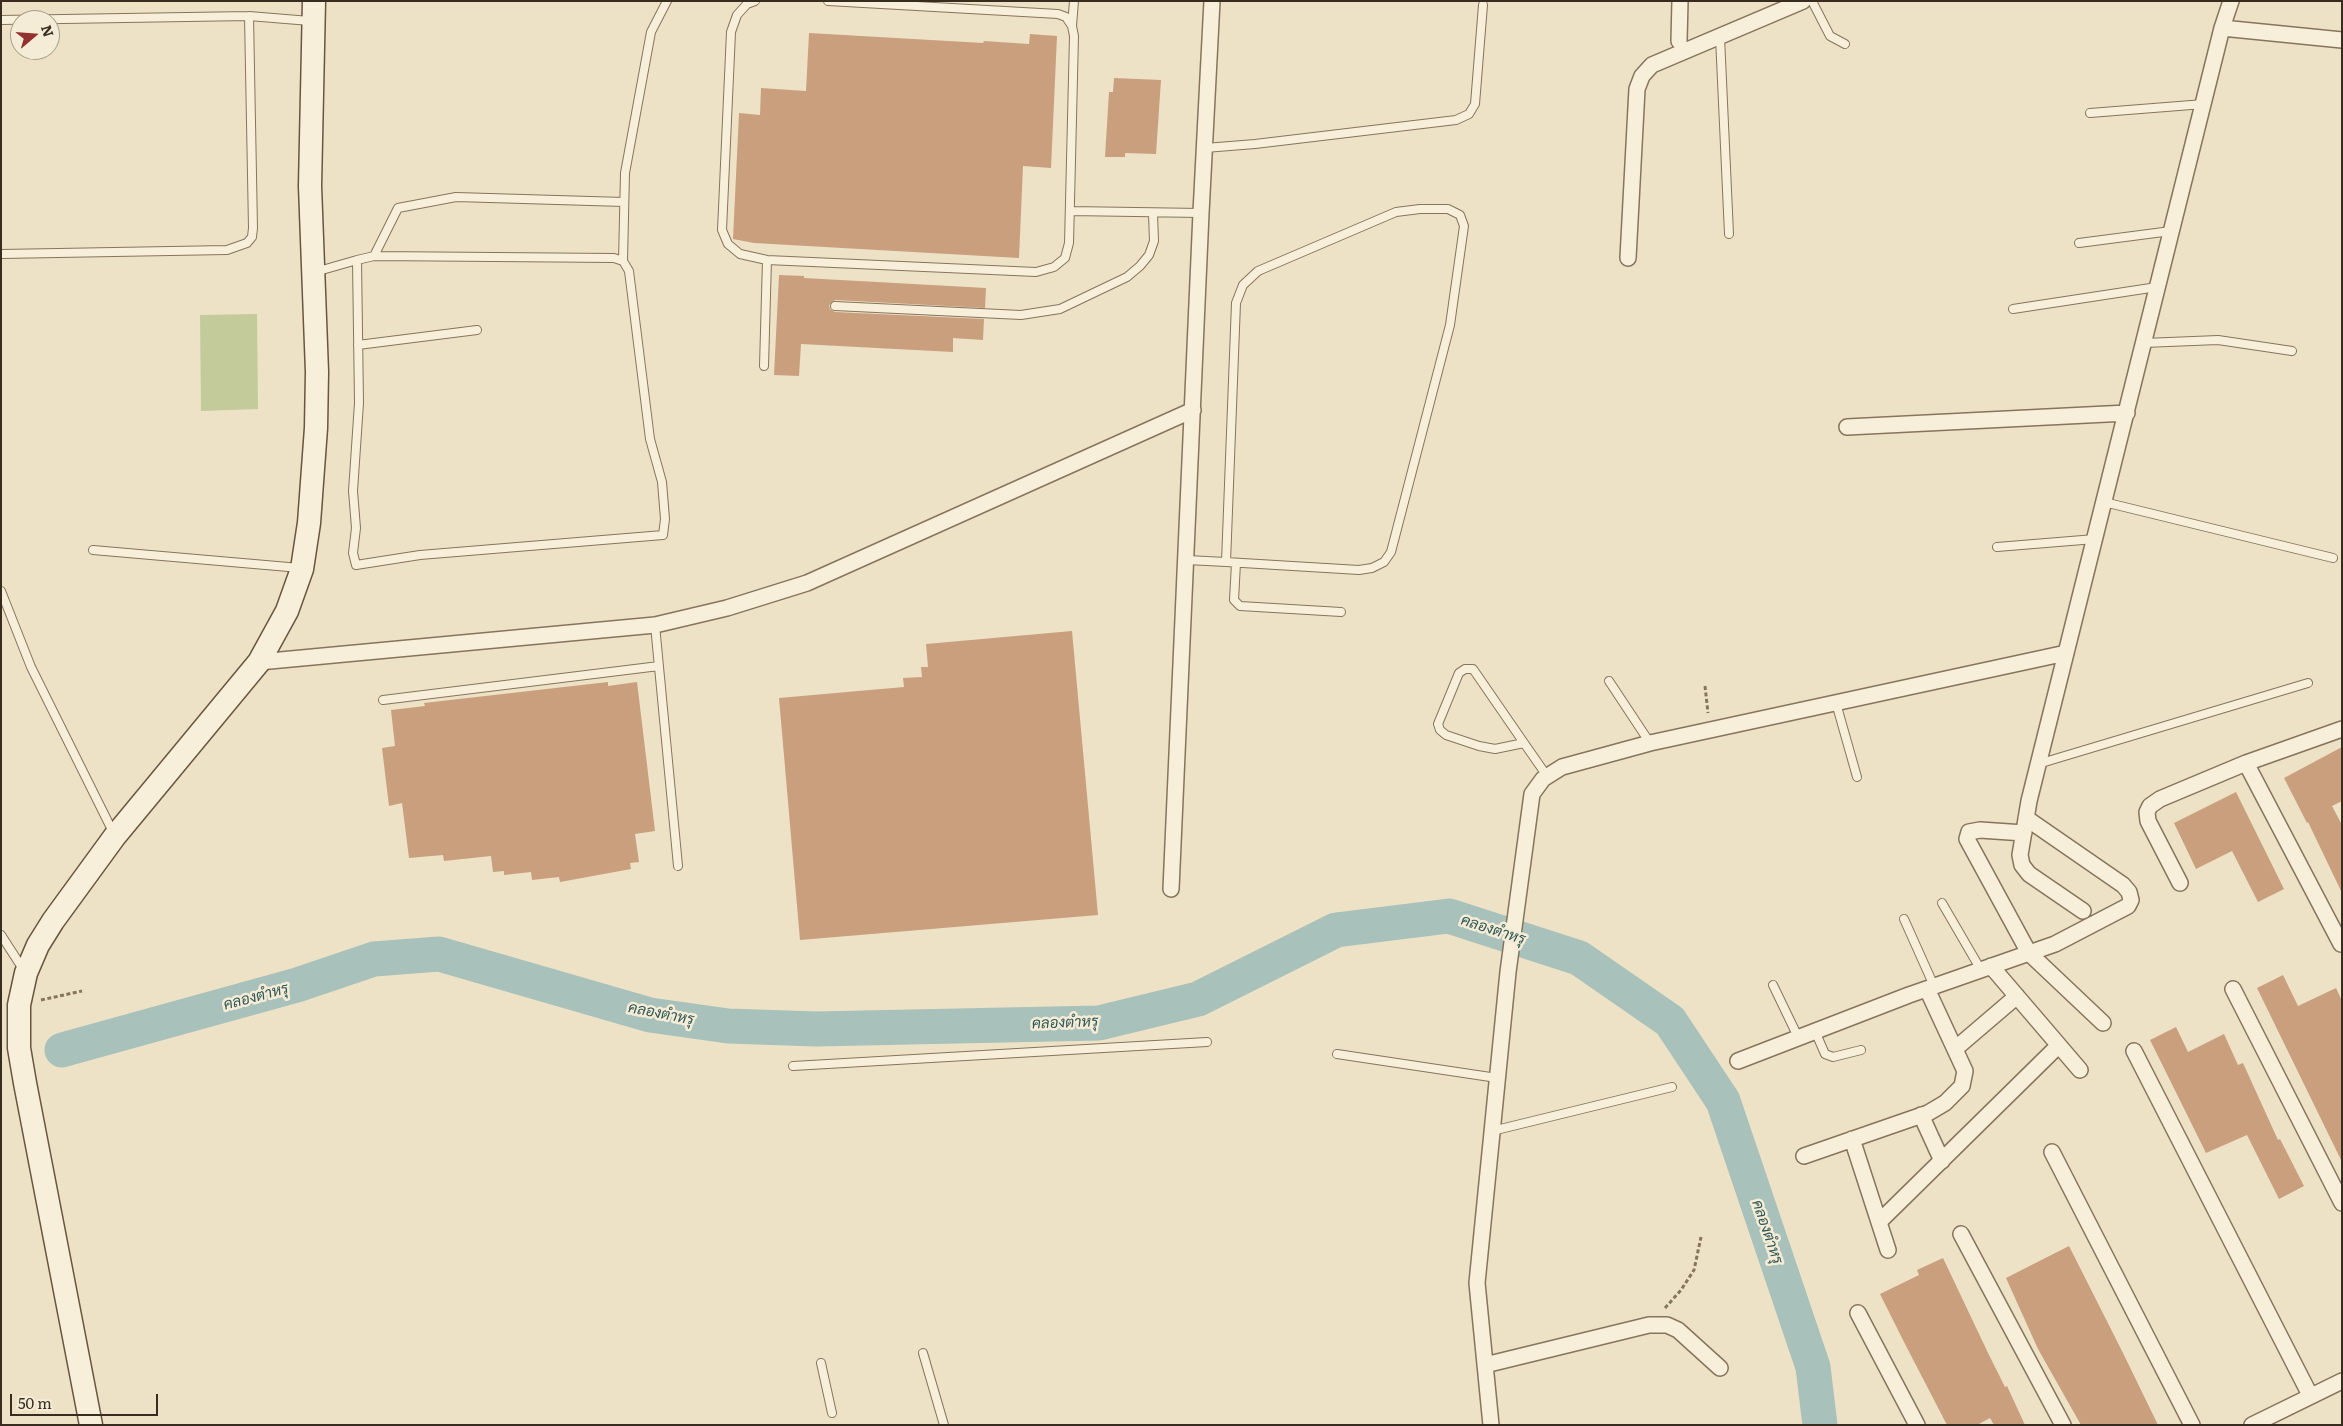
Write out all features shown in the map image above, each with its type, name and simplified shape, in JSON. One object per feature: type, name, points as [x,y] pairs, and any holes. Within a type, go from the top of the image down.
[{"type":"street","points":[[1171,889],[1212,1]]},
{"type":"street","points":[[1678,41],[1680,1]]},
{"type":"street","points":[[1628,258],[1637,89],[1642,76],[1652,65],[1803,1]]},
{"type":"street","points":[[2083,911],[2029,874],[2022,865],[2020,855],[2026,818],[2171,231],[2222,28],[2231,1]]},
{"type":"street","points":[[91,1425],[19,1048],[19,1005],[26,972],[38,944],[115,836],[259,662],[287,611],[302,568],[309,523],[316,428],[314,272],[310,186],[313,11]]},
{"type":"street","points":[[2222,28],[2342,40]]},
{"type":"street","points":[[259,662],[655,625],[728,608],[807,583],[1193,410]]},
{"type":"street","points":[[1847,427],[2127,413]]},
{"type":"street","points":[[1491,1425],[1477,1283],[1508,972],[1532,794],[1547,776],[1562,767],[1650,743],[2066,653]]},
{"type":"street","points":[[2180,883],[2148,822],[2150,806],[2160,799],[2246,764],[2342,729]]},
{"type":"street","points":[[2246,764],[2341,944]]},
{"type":"street","points":[[1738,1061],[1930,987],[2055,944],[2128,906],[2131,900],[2129,892],[2123,885],[2026,818]]},
{"type":"street","points":[[2024,833],[1980,830],[1969,832],[1967,839],[2028,953],[2103,1023]]},
{"type":"street","points":[[1986,968],[2017,996],[2080,1070]]},
{"type":"street","points":[[1804,1156],[1921,1115],[1945,1103],[1962,1086],[1966,1071],[1930,987]]},
{"type":"street","points":[[2233,989],[2342,1202]]},
{"type":"street","points":[[1955,1049],[2017,996]]},
{"type":"street","points":[[1879,1222],[2058,1046]]},
{"type":"street","points":[[2134,1051],[2310,1395]]},
{"type":"street","points":[[1921,1115],[1942,1161]]},
{"type":"street","points":[[1852,1139],[1888,1250]]},
{"type":"street","points":[[2052,1152],[2192,1425]]},
{"type":"street","points":[[1961,1234],[2062,1425]]},
{"type":"street","points":[[1858,1313],[1917,1425]]},
{"type":"street","points":[[1485,1365],[1649,1326],[1668,1325],[1678,1330],[1720,1368]]},
{"type":"street","points":[[2252,1425],[2342,1380]]},
{"type":"lane","points":[[358,260],[358,403],[353,491],[356,528],[353,554],[356,564],[420,555],[663,534],[665,519],[662,482],[650,439],[629,271],[623,261],[625,172],[652,32],[667,1]]},
{"type":"lane","points":[[755,1],[746,4],[737,15],[731,32],[722,230],[728,244],[740,254],[767,260],[1036,272],[1054,267],[1065,258],[1069,243],[1074,1]]},
{"type":"lane","points":[[828,1],[1058,14],[1066,17],[1072,26]]},
{"type":"lane","points":[[1812,1],[1830,36],[1845,44]]},
{"type":"lane","points":[[1205,148],[1255,144],[1447,121],[1469,114],[1475,104],[1483,5]]},
{"type":"lane","points":[[1,20],[249,16],[313,11]]},
{"type":"lane","points":[[1,254],[227,250],[247,243],[252,236],[253,228],[249,16]]},
{"type":"lane","points":[[1720,37],[1729,234]]},
{"type":"lane","points":[[2090,113],[2204,104]]},
{"type":"lane","points":[[374,256],[398,208],[456,197],[624,202]]},
{"type":"lane","points":[[1187,560],[1359,570],[1372,568],[1384,562],[1391,552],[1450,325],[1464,226],[1460,215],[1448,209],[1420,209],[1396,212],[1258,271],[1243,285],[1236,302],[1226,562]]},
{"type":"lane","points":[[1070,211],[1153,214],[1201,213]]},
{"type":"lane","points":[[835,306],[1021,315],[1060,309],[1127,277],[1140,266],[1149,255],[1154,241],[1153,214]]},
{"type":"lane","points":[[2079,243],[2171,231]]},
{"type":"lane","points":[[314,272],[374,256],[614,258],[623,261]]},
{"type":"lane","points":[[764,366],[767,260]]},
{"type":"lane","points":[[2013,308],[2158,287]]},
{"type":"lane","points":[[358,345],[477,330]]},
{"type":"lane","points":[[2144,343],[2218,340],[2292,351]]},
{"type":"lane","points":[[2104,502],[2334,558]]},
{"type":"lane","points":[[1997,547],[2095,539]]},
{"type":"lane","points":[[93,550],[302,568]]},
{"type":"lane","points":[[1236,563],[1234,600],[1240,606],[1341,612]]},
{"type":"lane","points":[[1,591],[31,667],[115,836]]},
{"type":"lane","points":[[655,625],[678,866]]},
{"type":"lane","points":[[383,700],[659,666]]},
{"type":"lane","points":[[1524,743],[1495,749],[1479,746],[1446,735],[1440,730],[1438,724],[1459,673],[1465,669],[1474,669],[1547,776]]},
{"type":"lane","points":[[1609,681],[1650,743]]},
{"type":"lane","points":[[2038,764],[2308,683]]},
{"type":"lane","points":[[1836,703],[1856,777]]},
{"type":"lane","points":[[1942,903],[1986,968]]},
{"type":"lane","points":[[1904,918],[1930,987]]},
{"type":"lane","points":[[1,935],[26,972]]},
{"type":"lane","points":[[1773,985],[1798,1037]]},
{"type":"lane","points":[[1815,1031],[1825,1054],[1833,1057],[1861,1050]]},
{"type":"lane","points":[[793,1066],[1207,1042]]},
{"type":"lane","points":[[1337,1054],[1497,1078]]},
{"type":"lane","points":[[1492,1131],[1672,1087]]},
{"type":"lane","points":[[923,1353],[944,1425]]},
{"type":"lane","points":[[821,1363],[832,1413]]},
{"type":"path","points":[[1705,686],[1710,729]]},
{"type":"path","points":[[19,1005],[82,991]]},
{"type":"path","points":[[1649,1326],[1681,1290],[1694,1270],[1701,1237]]},
{"type":"green space","points":[[257,314],[258,409],[201,411],[200,315]]},
{"type":"building","points":[[809,33],[1029,44],[1030,34],[1057,36],[1051,168],[1023,166],[1019,258],[754,243],[733,239],[739,113],[760,115],[761,88],[806,91]]},
{"type":"building","points":[[1114,78],[1161,80],[1156,154],[1125,153],[1125,157],[1105,157],[1109,92],[1113,92]]},
{"type":"building","points":[[779,275],[986,288],[985,308],[835,300],[829,305],[830,309],[835,312],[984,319],[983,340],[953,338],[953,352],[801,344],[799,376],[774,375]]},
{"type":"building","points":[[1072,631],[1098,915],[800,940],[779,698],[904,687],[903,678],[922,677],[921,667],[928,667],[926,644]]},
{"type":"building","points":[[608,682],[608,686],[637,682],[655,831],[635,834],[639,862],[630,863],[631,869],[560,882],[559,877],[532,880],[531,872],[504,875],[504,871],[493,872],[491,856],[444,861],[443,855],[409,858],[402,803],[389,806],[382,748],[395,746],[391,710],[425,706],[424,703]]},
{"type":"building","points":[[2342,747],[2342,801],[2332,806],[2342,825],[2342,893],[2308,822],[2284,778]]},
{"type":"building","points":[[2236,792],[2284,889],[2258,902],[2232,851],[2196,869],[2174,823]]},
{"type":"building","points":[[2283,975],[2298,1006],[2336,988],[2342,1001],[2342,1162],[2257,988]]},
{"type":"building","points":[[2176,1027],[2188,1052],[2224,1034],[2238,1065],[2243,1063],[2278,1140],[2280,1139],[2304,1186],[2279,1199],[2247,1135],[2206,1153],[2150,1040]]},
{"type":"building","points":[[2069,1246],[2158,1425],[2081,1425],[2038,1349],[2006,1278]]},
{"type":"building","points":[[1943,1258],[2025,1425],[1994,1425],[1990,1418],[1977,1425],[1947,1425],[1880,1294],[1919,1275],[1917,1270]]},
{"type":"waterway","name":"คลองตำหรุ","points":[[62,1050],[297,985],[374,959],[439,954],[650,1015],[728,1026],[816,1029],[1099,1023],[1198,999],[1336,930],[1449,916],[1579,958],[1670,1021],[1723,1101],[1813,1367],[1820,1425]]}]
